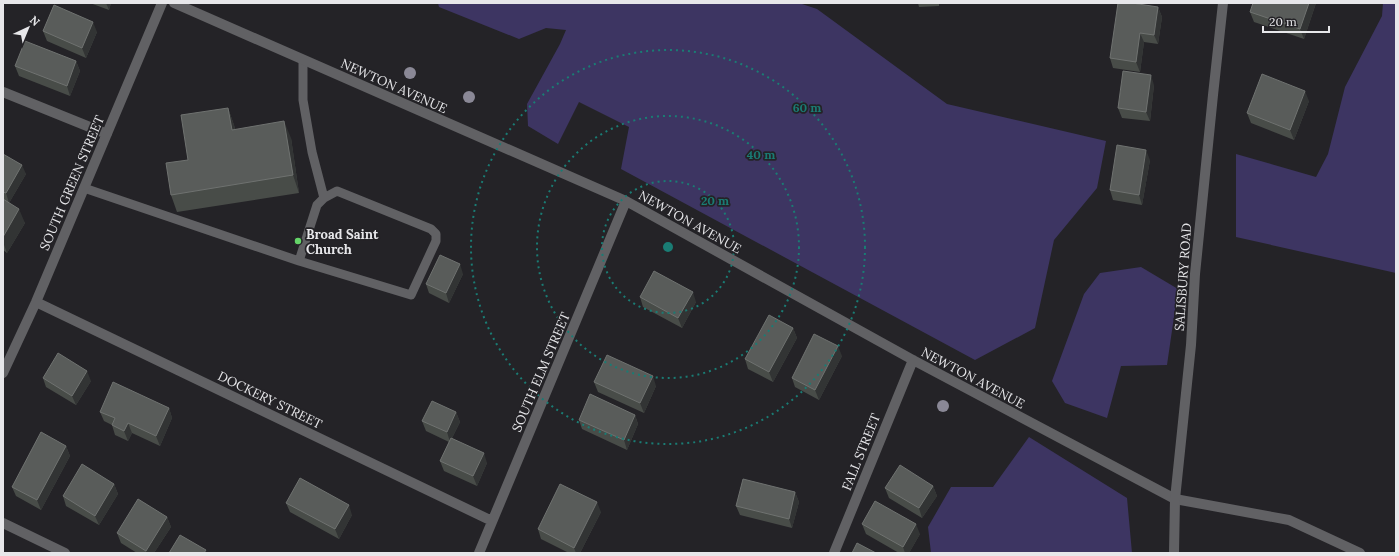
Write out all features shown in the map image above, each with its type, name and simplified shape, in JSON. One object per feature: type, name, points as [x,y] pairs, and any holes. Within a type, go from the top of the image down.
[{"type":"street","name":"SOUTH GREEN STREET","points":[[3,373],[36,302],[162,3]]},
{"type":"street","name":"NEWTON AVENUE","points":[[174,3],[626,201],[913,360],[1175,499],[1289,520],[1360,553]]},
{"type":"street","name":"SALISBURY ROAD","points":[[1174,553],[1175,499],[1191,345],[1195,274],[1223,3]]},
{"type":"street","points":[[3,92],[107,134]]},
{"type":"street","name":"SOUTH ELM STREET","points":[[479,553],[626,201]]},
{"type":"street","name":"DOCKERY STREET","points":[[36,302],[492,521]]},
{"type":"street","name":"FALL STREET","points":[[834,553],[913,360]]},
{"type":"street","points":[[3,523],[65,553]]},
{"type":"lane","points":[[303,60],[303,100],[312,152],[324,198]]},
{"type":"lane","points":[[84,188],[299,261],[411,295],[436,241],[436,234],[431,229],[337,191],[324,198],[317,205],[299,261]]},
{"type":"shaded area","points":[[438,3],[799,3],[817,9],[947,104],[1106,141],[1097,188],[1054,240],[1035,328],[975,360],[621,169],[629,127],[579,102],[558,144],[528,126],[527,104],[560,44],[566,30],[546,28],[519,39],[439,7]]},
{"type":"shaded area","points":[[1383,3],[1396,3],[1396,273],[1236,237],[1236,154],[1316,177],[1328,154],[1345,87],[1382,16]]},
{"type":"shaded area","points":[[1141,267],[1178,289],[1167,365],[1121,366],[1107,418],[1065,403],[1052,381],[1084,294],[1100,273]]},
{"type":"shaded area","points":[[1029,437],[1127,498],[1132,553],[931,553],[928,527],[951,487],[993,487]]},
{"type":"building","points":[[1118,3],[1132,3],[1158,7],[1154,35],[1140,33],[1136,62],[1110,58]]},
{"type":"building","points":[[1253,3],[1309,3],[1300,29],[1250,12]]},
{"type":"building","points":[[54,5],[93,22],[82,48],[43,31]]},
{"type":"building","points":[[25,41],[76,61],[67,86],[15,66]]},
{"type":"building","points":[[1123,71],[1151,75],[1146,112],[1118,108]]},
{"type":"building","points":[[1262,74],[1305,91],[1290,130],[1247,113]]},
{"type":"building","points":[[228,108],[232,130],[284,121],[293,175],[171,195],[166,163],[188,160],[181,115]]},
{"type":"building","points":[[1117,145],[1146,150],[1139,195],[1110,190]]},
{"type":"building","points":[[3,154],[22,165],[6,193],[3,192]]},
{"type":"building","points":[[3,199],[19,209],[3,237]]},
{"type":"building","points":[[440,255],[460,264],[446,293],[426,284]]},
{"type":"building","points":[[654,271],[693,292],[678,318],[640,297]]},
{"type":"building","points":[[769,315],[793,328],[769,372],[745,359]]},
{"type":"building","points":[[814,334],[838,346],[815,390],[792,378]]},
{"type":"building","points":[[58,353],[87,371],[72,396],[43,378]]},
{"type":"building","points":[[607,355],[653,376],[640,403],[594,382]]},
{"type":"building","points":[[113,382],[169,408],[156,436],[128,423],[124,431],[112,425],[115,418],[100,412]]},
{"type":"building","points":[[590,394],[635,415],[624,440],[579,420]]},
{"type":"building","points":[[432,401],[456,412],[447,432],[422,421]]},
{"type":"building","points":[[41,432],[66,446],[37,500],[12,487]]},
{"type":"building","points":[[451,438],[484,453],[473,476],[440,461]]},
{"type":"building","points":[[82,464],[114,484],[95,516],[63,496]]},
{"type":"building","points":[[900,465],[933,486],[919,508],[885,488]]},
{"type":"building","points":[[300,478],[349,505],[335,529],[286,503]]},
{"type":"building","points":[[743,479],[795,492],[789,519],[736,506]]},
{"type":"building","points":[[560,484],[597,502],[574,548],[538,529]]},
{"type":"building","points":[[138,499],[167,517],[146,551],[117,533]]},
{"type":"building","points":[[875,501],[916,524],[903,547],[862,524]]},
{"type":"building","points":[[180,535],[206,550],[204,553],[169,553]]},
{"type":"building","points":[[857,543],[876,553],[852,553]]},
{"type":"place","name":"Broad Saint Church","points":[[298,241]]}]
